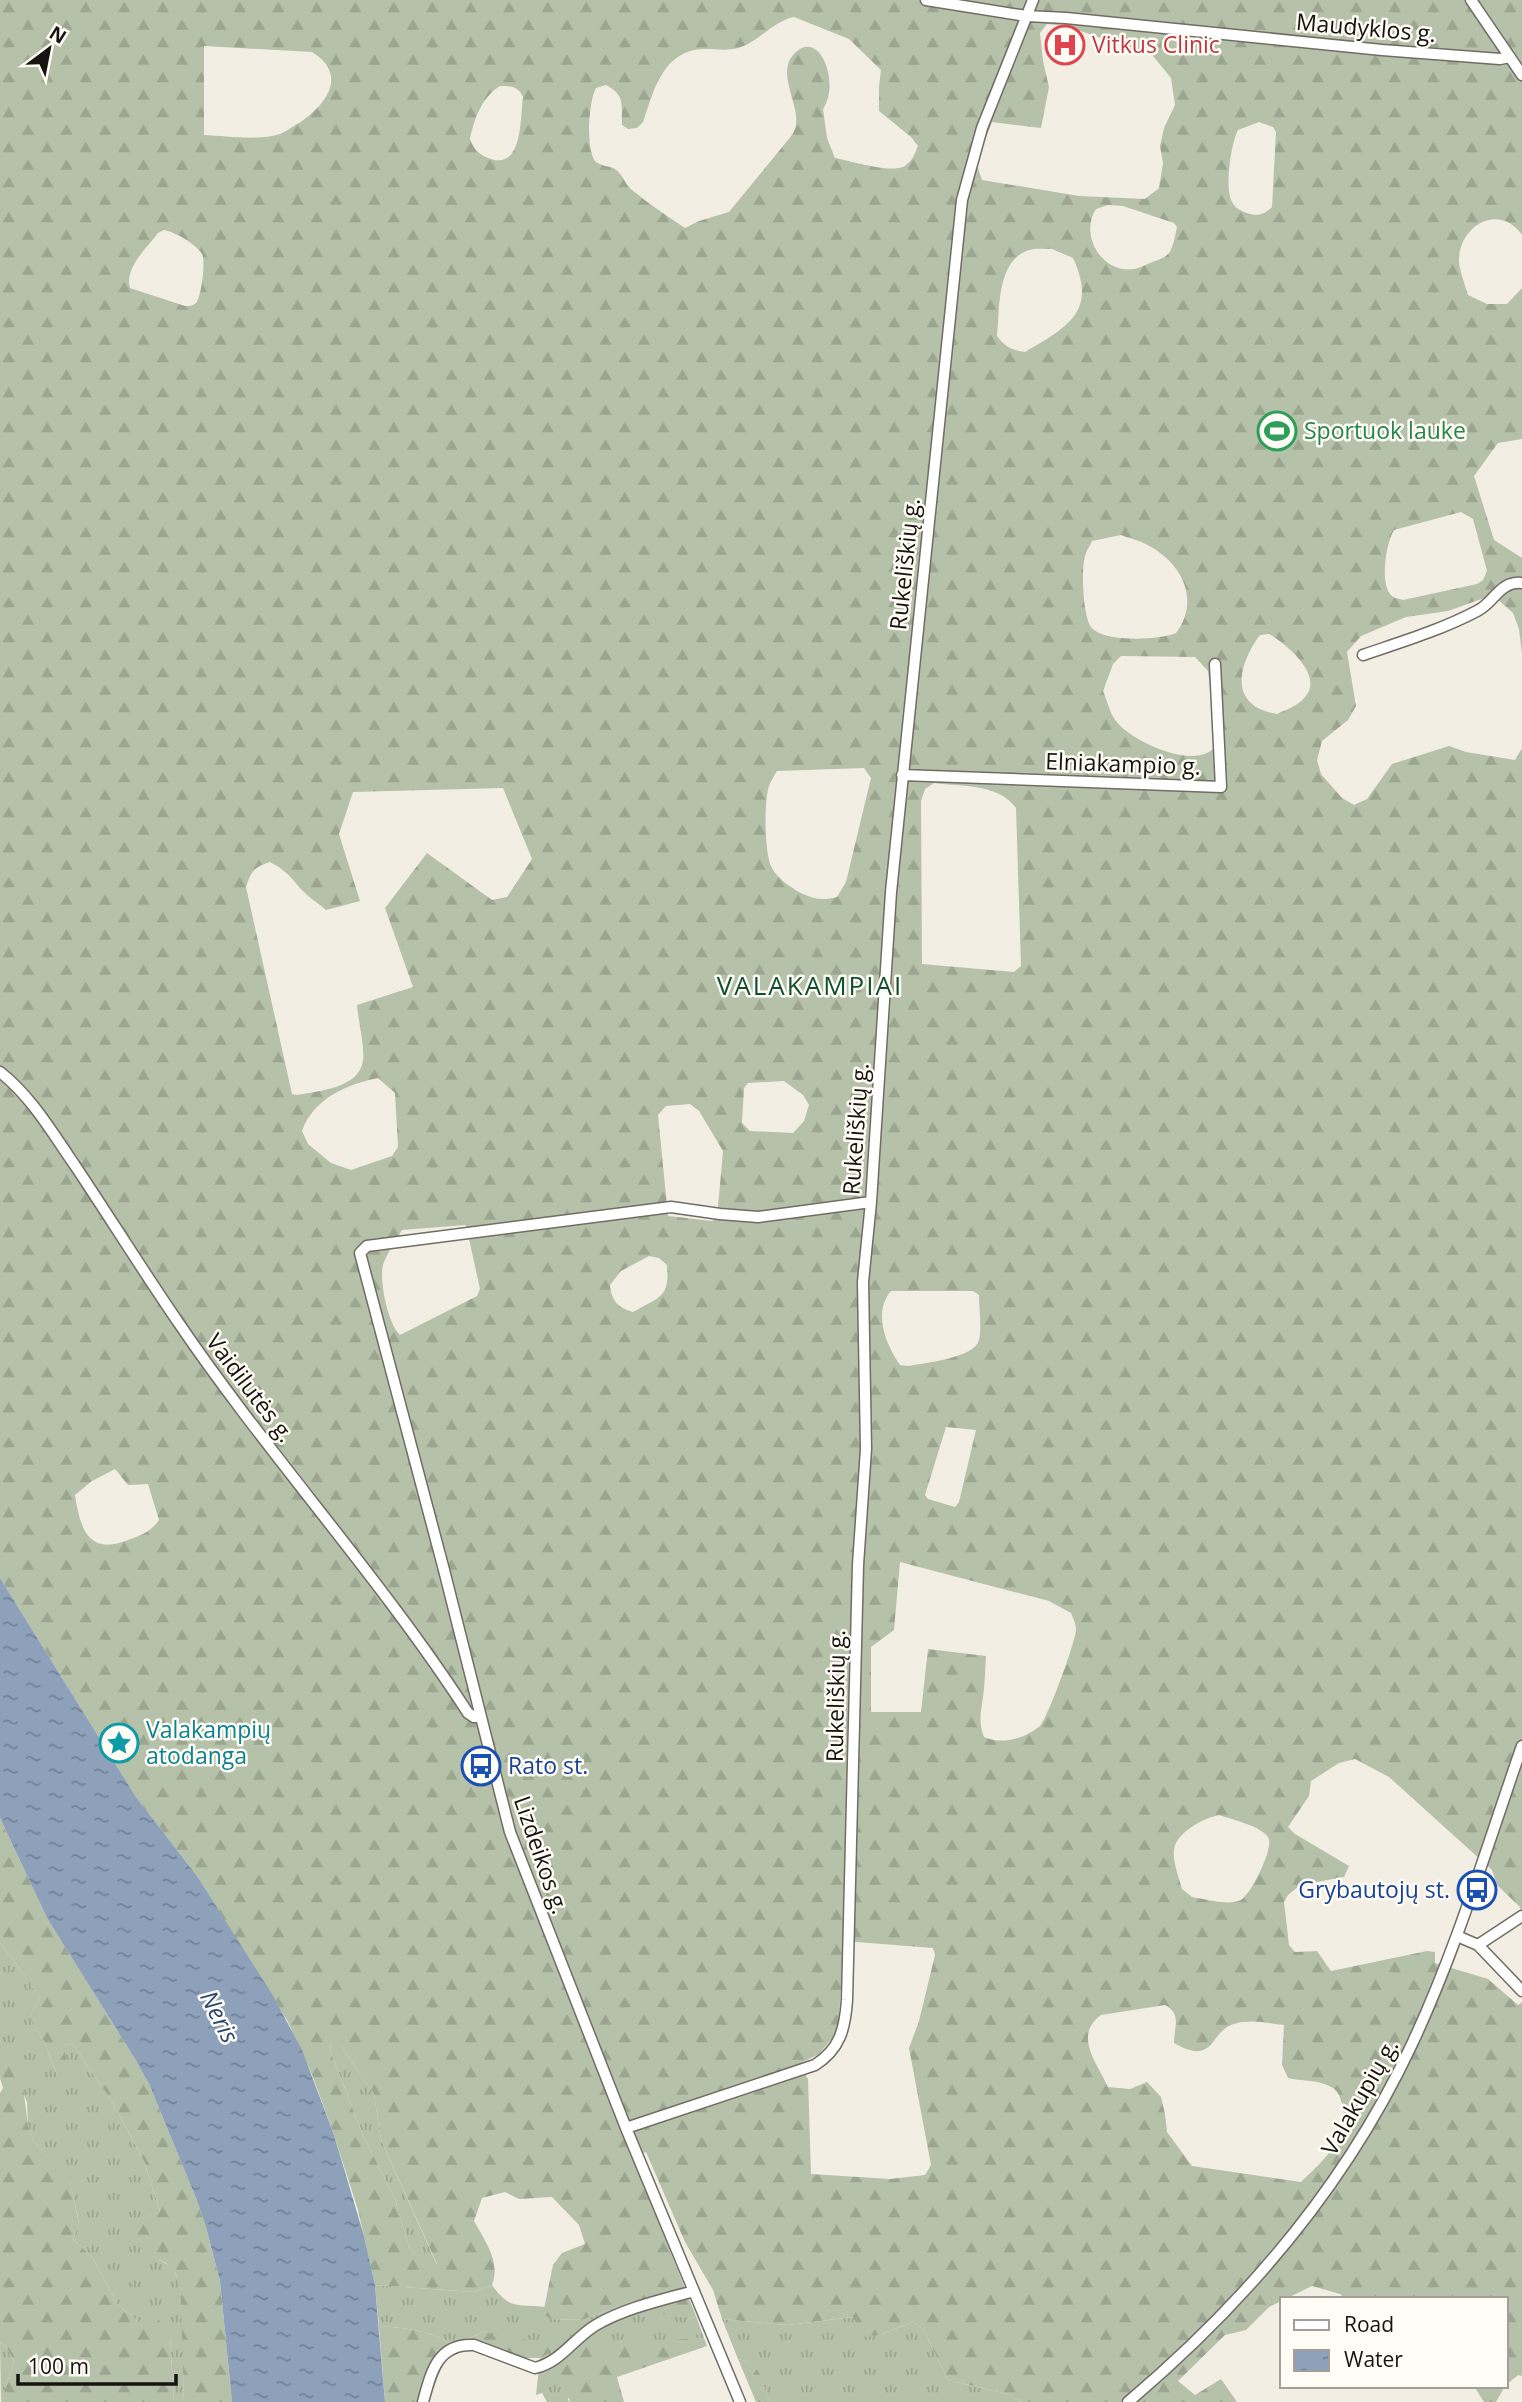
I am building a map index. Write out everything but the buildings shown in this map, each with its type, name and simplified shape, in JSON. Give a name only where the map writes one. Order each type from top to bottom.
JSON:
[{"type":"street","name":"Maudyklos g.","points":[[926,0],[1026,16],[1382,50],[1500,59],[1510,57]]},
{"type":"street","name":"Rukeliškių g.","points":[[625,2129],[815,2065],[831,2052],[844,2033],[858,1565],[866,1449],[863,1282],[871,1202],[891,892],[962,200],[982,128],[1033,0]]},
{"type":"street","points":[[1471,0],[1522,75]]},
{"type":"street","points":[[1363,655],[1425,634],[1479,610],[1506,585],[1522,583]]},
{"type":"street","name":"Elniakampio g.","points":[[902,775],[1220,787],[1215,664]]},
{"type":"street","name":"Vaidilutės g.","points":[[0,1072],[45,1122],[241,1412],[403,1622],[468,1713],[480,1717]]},
{"type":"street","name":"Lizdeikos g.","points":[[740,2402],[625,2129],[510,1832],[360,1253],[366,1246],[671,1207],[758,1217],[871,1202]]},
{"type":"street","name":"Valakupių g.","points":[[1128,2402],[1186,2350],[1250,2285],[1331,2185],[1384,2100],[1407,2055],[1457,1936],[1522,1746]]},
{"type":"street","points":[[1478,1945],[1522,1916]]},
{"type":"street","points":[[1457,1936],[1478,1945],[1522,1991]]},
{"type":"street","points":[[424,2402],[431,2374],[446,2350],[464,2344],[474,2345],[535,2368],[554,2360],[595,2325],[621,2313],[694,2291]]},
{"type":"green space","points":[[0,0],[1522,0],[1522,235],[1513,225],[1502,220],[1482,223],[1472,229],[1465,238],[1460,249],[1459,262],[1468,295],[1487,304],[1507,304],[1522,288],[1522,439],[1498,443],[1474,476],[1494,540],[1522,558],[1522,654],[1519,629],[1513,613],[1496,598],[1487,597],[1448,611],[1406,617],[1361,636],[1347,652],[1356,706],[1348,720],[1322,741],[1317,760],[1321,774],[1342,798],[1354,805],[1367,799],[1392,764],[1449,746],[1466,752],[1515,760],[1522,748],[1522,1917],[1520,1907],[1497,1885],[1492,1870],[1389,1777],[1355,1759],[1339,1763],[1311,1781],[1309,1796],[1288,1827],[1295,1834],[1349,1866],[1344,1877],[1300,1885],[1284,1902],[1289,1945],[1295,1952],[1317,1951],[1331,1971],[1427,1951],[1435,1952],[1435,1963],[1488,1979],[1518,2005],[1522,2002],[1522,2376],[1518,2375],[1508,2383],[1508,2297],[1344,2297],[1312,2286],[1289,2297],[1280,2297],[1280,2302],[1269,2307],[1246,2330],[1225,2335],[1178,2381],[1195,2395],[1221,2379],[1237,2402],[1023,2402],[1007,2394],[948,2380],[923,2329],[913,2322],[882,2334],[865,2337],[853,2317],[787,2325],[722,2319],[713,2290],[685,2242],[646,2152],[633,2158],[696,2316],[693,2318],[664,2315],[657,2296],[582,2320],[551,2319],[543,2314],[553,2265],[562,2253],[585,2244],[579,2225],[552,2197],[519,2199],[505,2192],[482,2198],[474,2221],[493,2260],[495,2268],[492,2285],[474,2292],[375,2285],[358,2210],[334,2135],[313,2077],[288,2022],[197,1876],[136,1797],[0,1578]],"holes":[[[794,17],[849,39],[881,70],[879,111],[918,146],[906,165],[893,169],[835,158],[827,138],[823,109],[830,86],[828,73],[825,62],[812,48],[803,48],[794,54],[787,70],[796,116],[795,130],[729,212],[685,228],[632,190],[615,169],[596,162],[590,147],[589,125],[596,88],[606,85],[617,93],[621,101],[622,125],[628,129],[637,128],[643,122],[660,78],[682,54],[694,50],[738,48]],[[1047,24],[1066,26],[1153,56],[1171,78],[1175,105],[1164,128],[1160,146],[1163,163],[1159,188],[1145,199],[1079,196],[982,180],[976,162],[992,122],[1041,128],[1049,87],[1040,33]],[[204,46],[312,52],[329,70],[330,89],[325,99],[309,116],[285,132],[253,138],[204,135]],[[500,86],[508,86],[514,87],[523,97],[518,141],[514,151],[499,160],[479,153],[470,139],[480,109],[488,96]],[[1259,122],[1273,127],[1276,132],[1272,207],[1258,215],[1236,207],[1229,193],[1235,136],[1238,130]],[[1108,205],[1123,206],[1174,223],[1177,227],[1167,255],[1134,269],[1122,269],[1103,259],[1092,241],[1090,230],[1096,209]],[[164,230],[179,236],[202,254],[201,287],[198,300],[191,306],[130,288],[133,266],[158,233]],[[1052,249],[1073,258],[1080,277],[1080,305],[1074,316],[1054,334],[1025,352],[1016,350],[997,336],[1005,275],[1018,256],[1029,250]],[[1461,512],[1473,519],[1487,571],[1483,580],[1477,584],[1403,600],[1393,597],[1388,591],[1385,574],[1386,554],[1394,530]],[[1121,535],[1148,545],[1172,564],[1187,596],[1187,609],[1176,633],[1132,639],[1107,636],[1091,627],[1086,613],[1083,581],[1086,554],[1092,541]],[[1269,634],[1284,644],[1299,659],[1309,676],[1310,685],[1305,697],[1277,714],[1251,703],[1242,687],[1243,669],[1250,650],[1260,635]],[[1121,656],[1195,657],[1208,671],[1217,743],[1209,752],[1197,756],[1166,752],[1136,738],[1124,729],[1110,711],[1103,691],[1113,664]],[[864,768],[871,778],[846,882],[837,897],[823,899],[805,895],[785,882],[772,868],[766,840],[767,793],[777,771]],[[934,783],[968,786],[1000,794],[1016,808],[1021,966],[1014,972],[922,964],[921,801],[925,789]],[[503,788],[532,859],[507,897],[492,900],[427,853],[385,908],[413,987],[357,1005],[363,1061],[354,1077],[337,1087],[292,1094],[246,887],[254,870],[270,862],[326,910],[360,901],[339,834],[353,792]],[[378,1078],[395,1093],[398,1147],[392,1156],[351,1170],[331,1163],[308,1144],[302,1131],[314,1110],[323,1102],[355,1084]],[[784,1081],[803,1095],[809,1105],[804,1121],[793,1133],[750,1131],[742,1123],[744,1088],[748,1083]],[[690,1104],[699,1111],[723,1151],[717,1218],[712,1221],[668,1216],[658,1115],[666,1106]],[[466,1225],[480,1289],[477,1296],[400,1335],[388,1312],[382,1272],[387,1256],[402,1230]],[[649,1256],[659,1258],[667,1265],[667,1284],[661,1295],[633,1312],[619,1306],[612,1295],[610,1285],[621,1271]],[[891,1291],[973,1291],[979,1295],[979,1340],[968,1351],[948,1359],[900,1365],[886,1337],[883,1308]],[[946,1427],[976,1430],[959,1502],[955,1507],[928,1499],[925,1495]],[[115,1469],[128,1485],[148,1484],[159,1520],[141,1535],[114,1544],[104,1544],[88,1536],[83,1528],[75,1495],[92,1481]],[[900,1562],[1049,1601],[1071,1613],[1076,1629],[1072,1647],[1049,1710],[1034,1731],[1005,1740],[984,1737],[981,1717],[986,1656],[928,1649],[921,1712],[871,1712],[871,1647],[894,1630]],[[1219,1815],[1252,1826],[1268,1837],[1268,1850],[1261,1870],[1245,1896],[1236,1902],[1192,1897],[1182,1889],[1175,1864],[1176,1843],[1192,1827]],[[844,1941],[933,1948],[935,1955],[919,2021],[909,2048],[931,2165],[925,2175],[890,2179],[811,2174],[808,2079],[799,2064],[819,2054],[838,2031]],[[1165,2005],[1174,2012],[1174,2043],[1198,2051],[1205,2049],[1220,2033],[1234,2024],[1252,2022],[1284,2025],[1282,2065],[1288,2078],[1321,2083],[1337,2092],[1344,2116],[1339,2138],[1326,2157],[1301,2182],[1192,2166],[1167,2132],[1161,2097],[1147,2082],[1130,2089],[1108,2087],[1090,2050],[1089,2032],[1101,2015]],[[331,2044],[342,2047],[374,2094],[381,2140],[437,2264],[430,2271],[409,2247],[395,2199],[363,2135],[330,2050]]]},
{"type":"green space","points":[[0,1818],[47,1918],[149,2084],[196,2198],[220,2281],[232,2402],[184,2402],[181,2300],[176,2274],[166,2263],[141,2250],[138,2241],[138,2220],[160,2211],[144,2161],[113,2103],[72,2043],[63,2046],[70,2073],[62,2078],[57,2075],[45,2043],[29,2018],[40,1997],[0,1942]]},
{"type":"green space","points":[[0,1942],[40,1997],[29,2018],[45,2043],[57,2075],[63,2046],[72,2043],[113,2103],[144,2161],[160,2211],[139,2220],[141,2250],[170,2266],[179,2285],[183,2317],[184,2402],[174,2402],[170,2336],[143,2326],[117,2304],[93,2258],[73,2239],[79,2223],[70,2181],[34,2142],[28,2125],[27,2102],[0,2040]]},
{"type":"green space","points":[[0,2040],[23,2087],[28,2125],[34,2142],[70,2180],[79,2224],[73,2239],[93,2258],[117,2304],[143,2326],[159,2320],[170,2336],[174,2402],[1,2402],[14,2361],[0,2342],[0,2093],[3,2088],[0,2078]]},
{"type":"green space","points":[[331,2043],[342,2047],[374,2094],[381,2140],[437,2265],[430,2272],[409,2247],[395,2199],[363,2135],[330,2050]]},
{"type":"green space","points":[[375,2285],[474,2292],[492,2285],[509,2302],[545,2307],[544,2314],[551,2319],[582,2320],[658,2296],[664,2314],[693,2318],[696,2316],[704,2338],[577,2350],[571,2357],[568,2400],[571,2402],[547,2402],[542,2393],[536,2395],[540,2358],[554,2350],[482,2332],[450,2343],[425,2332],[379,2326]]},
{"type":"green space","points":[[854,2317],[882,2334],[913,2322],[923,2329],[948,2380],[1007,2394],[1023,2402],[769,2402],[756,2369],[738,2359],[722,2319],[787,2325]]},
{"type":"green space","points":[[379,2326],[425,2332],[450,2343],[440,2353],[419,2402],[385,2402]]},
{"type":"green space","points":[[482,2332],[546,2343],[555,2350],[540,2358],[524,2358],[468,2339]]},
{"type":"green space","points":[[704,2338],[707,2346],[617,2377],[624,2402],[571,2402],[559,2383],[560,2367],[577,2350],[599,2344]]},
{"type":"green space","points":[[0,2342],[14,2361],[1,2402]]},
{"type":"green space","points":[[738,2359],[757,2369],[769,2402],[756,2402]]},
{"type":"green space","points":[[1475,2388],[1504,2388],[1496,2402],[1484,2402]]},
{"type":"water","name":"Neris","points":[[0,1578],[136,1797],[197,1876],[272,1994],[302,2050],[334,2135],[364,2236],[375,2285],[385,2402],[232,2402],[220,2281],[196,2198],[149,2084],[47,1918],[0,1818]]},
{"type":"place","name":"Vitkus Clinic","points":[[1065,45]]},
{"type":"place","name":"Sportuok lauke","points":[[1277,431]]},
{"type":"place","name":"Valakampių atodanga","points":[[119,1743]]},
{"type":"place","name":"Rato st.","points":[[481,1766]]},
{"type":"place","name":"Grybautojų st.","points":[[1477,1890]]},
{"type":"district","name":"VALAKAMPIAI","points":[[810,986]]}]
